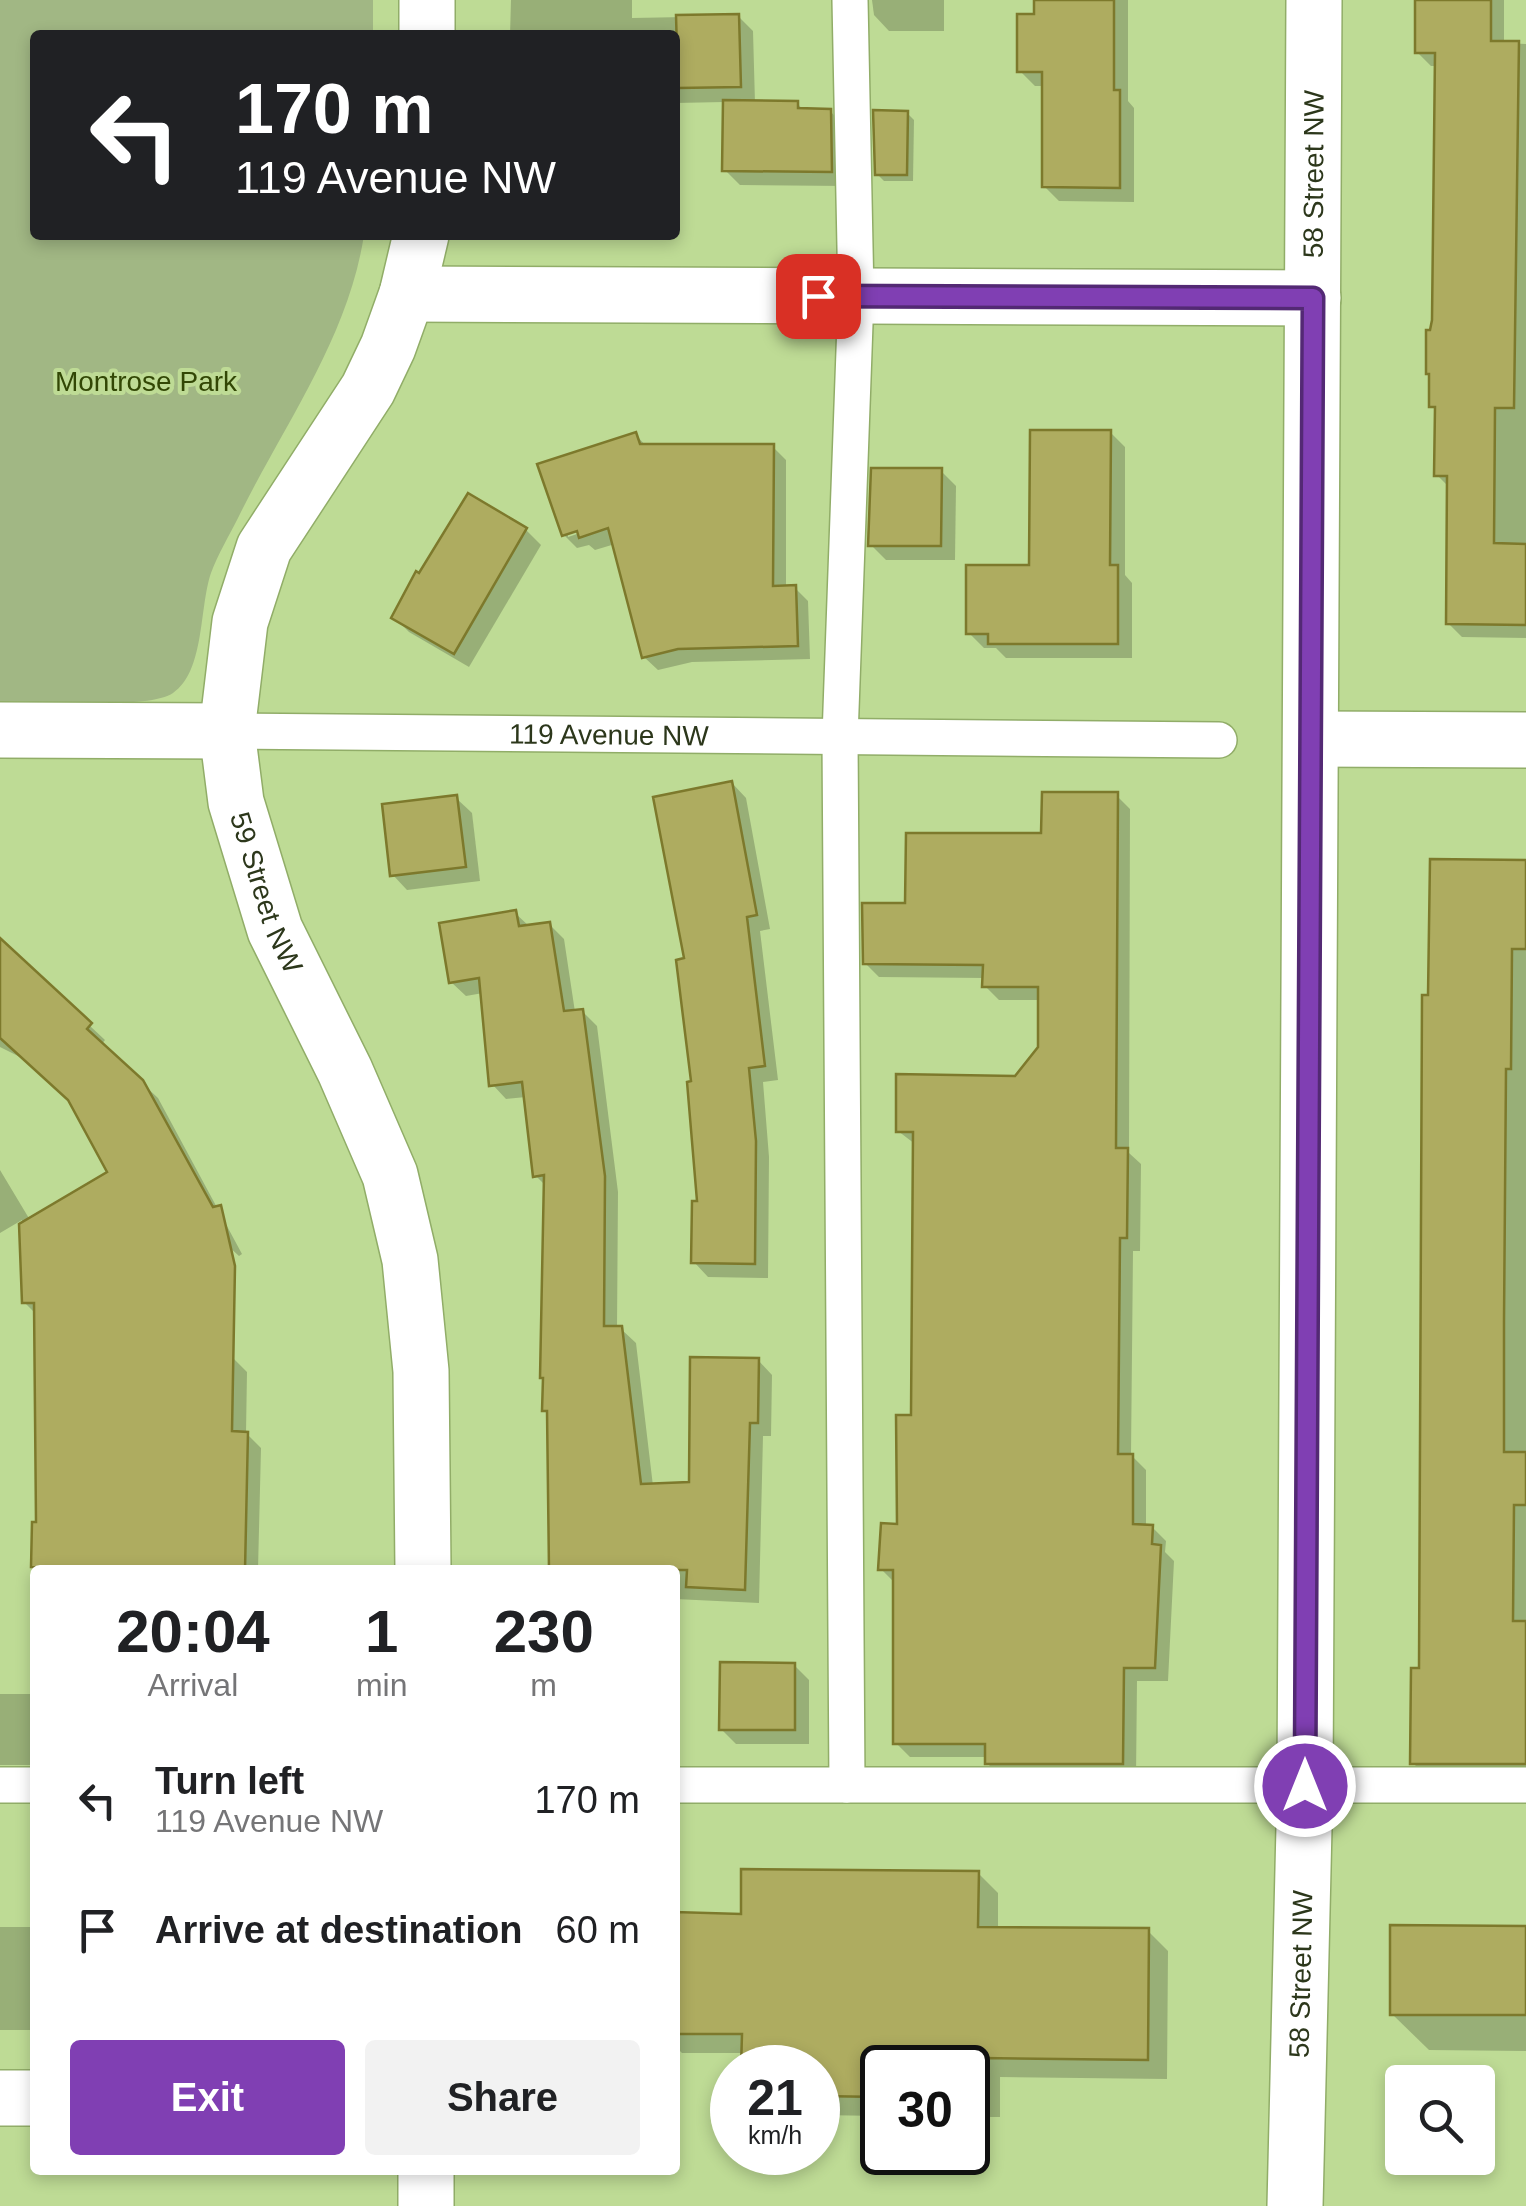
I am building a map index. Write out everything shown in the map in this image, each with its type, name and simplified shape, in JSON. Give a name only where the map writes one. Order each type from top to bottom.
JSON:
[{"type":"street","points":[[427,0],[427,30]]},
{"type":"street","name":"58 Street NW","points":[[1295,2206],[1305,1786],[1314,0]]},
{"type":"street","name":"59 Street NW","points":[[420,240],[407,294],[368,388],[264,548],[240,622],[227,731],[236,802],[275,930],[346,1071],[390,1175],[410,1260],[421,1371],[423,1565]]},
{"type":"street","points":[[407,294],[1313,298]]},
{"type":"street","name":"119 Avenue NW","points":[[0,730],[227,731]]},
{"type":"street","points":[[1311,740],[1526,740]]},
{"type":"street","points":[[0,2098],[30,2098]]},
{"type":"street","points":[[426,2175],[426,2206]]},
{"type":"lane","points":[[847,1786],[840,736],[856,296],[850,0]]},
{"type":"lane","name":"119 Avenue NW","points":[[227,731],[1218,740]]},
{"type":"lane","points":[[0,1786],[30,1786]]},
{"type":"lane","points":[[680,1786],[1526,1786]]},
{"type":"green space","name":"Montrose Park","points":[[0,0],[373,0],[373,30],[30,30],[30,240],[363,240],[356,273],[329,346],[214,566],[196,655],[183,683],[173,693],[141,701],[0,701]]},
{"type":"building","points":[[1034,0],[1114,0],[1114,90],[1120,90],[1120,188],[1042,187],[1042,72],[1017,72],[1017,14],[1034,14]]},
{"type":"building","points":[[1415,0],[1491,0],[1491,41],[1519,41],[1514,408],[1495,408],[1494,543],[1526,544],[1526,625],[1446,624],[1447,476],[1434,476],[1435,407],[1429,407],[1426,374],[1426,330],[1430,330],[1432,320],[1435,53],[1415,53]]},
{"type":"building","points":[[739,14],[741,87],[680,88],[680,30],[676,30],[676,15]]},
{"type":"building","points":[[723,100],[798,101],[798,108],[831,109],[832,172],[722,171]]},
{"type":"building","points":[[873,110],[908,111],[907,175],[875,175]]},
{"type":"building","points":[[1030,430],[1111,430],[1110,565],[1118,565],[1118,644],[988,644],[988,634],[966,634],[966,565],[1029,565]]},
{"type":"building","points":[[636,432],[640,444],[774,444],[773,586],[796,585],[798,646],[678,649],[642,658],[608,528],[579,538],[577,531],[562,536],[537,464]]},
{"type":"building","points":[[871,468],[942,468],[941,546],[868,546]]},
{"type":"building","points":[[468,493],[527,528],[454,654],[391,618],[416,571],[419,573]]},
{"type":"building","points":[[732,781],[757,915],[747,917],[765,1066],[749,1068],[756,1141],[755,1264],[691,1263],[692,1201],[697,1201],[687,1082],[691,1081],[676,960],[684,958],[653,797]]},
{"type":"building","points":[[1042,792],[1118,792],[1116,1148],[1128,1148],[1127,1238],[1120,1238],[1118,1454],[1133,1454],[1133,1524],[1153,1525],[1152,1544],[1161,1545],[1155,1668],[1124,1668],[1123,1764],[985,1764],[985,1744],[893,1744],[893,1570],[878,1570],[881,1523],[897,1524],[896,1415],[911,1415],[913,1132],[896,1132],[896,1074],[1015,1076],[1038,1047],[1038,987],[982,987],[983,965],[863,964],[862,903],[905,903],[906,833],[1041,833]]},
{"type":"building","points":[[457,795],[466,867],[390,876],[382,804]]},
{"type":"building","points":[[1430,859],[1526,860],[1526,949],[1512,949],[1511,1069],[1506,1069],[1504,1452],[1526,1452],[1526,1505],[1514,1505],[1513,1621],[1526,1621],[1526,1764],[1410,1764],[1411,1668],[1419,1668],[1422,995],[1428,995]]},
{"type":"building","points":[[516,910],[519,926],[550,922],[564,1011],[583,1009],[605,1176],[604,1326],[622,1326],[641,1484],[689,1482],[690,1357],[759,1358],[758,1423],[750,1423],[745,1590],[686,1587],[687,1570],[680,1570],[680,1565],[549,1565],[547,1411],[542,1411],[540,1378],[544,1175],[533,1177],[522,1082],[489,1086],[479,978],[449,983],[439,923]]},
{"type":"building","points":[[0,938],[92,1023],[87,1029],[143,1080],[213,1207],[221,1205],[235,1266],[232,1431],[248,1432],[245,1565],[31,1565],[32,1522],[36,1522],[34,1303],[22,1303],[19,1224],[107,1172],[68,1100],[0,1038]]},
{"type":"building","points":[[720,1662],[795,1663],[795,1730],[719,1730]]},
{"type":"building","points":[[741,1869],[979,1871],[978,1927],[1149,1928],[1148,2060],[990,2058],[990,2045],[860,2045],[860,2097],[840,2096],[840,2045],[742,2045],[742,2034],[680,2034],[680,1912],[741,1914]]},
{"type":"building","points":[[1390,1925],[1526,1926],[1526,2015],[1390,2015]]},
{"type":"route","points":[[818,296],[1313,298],[1305,1786]]}]
